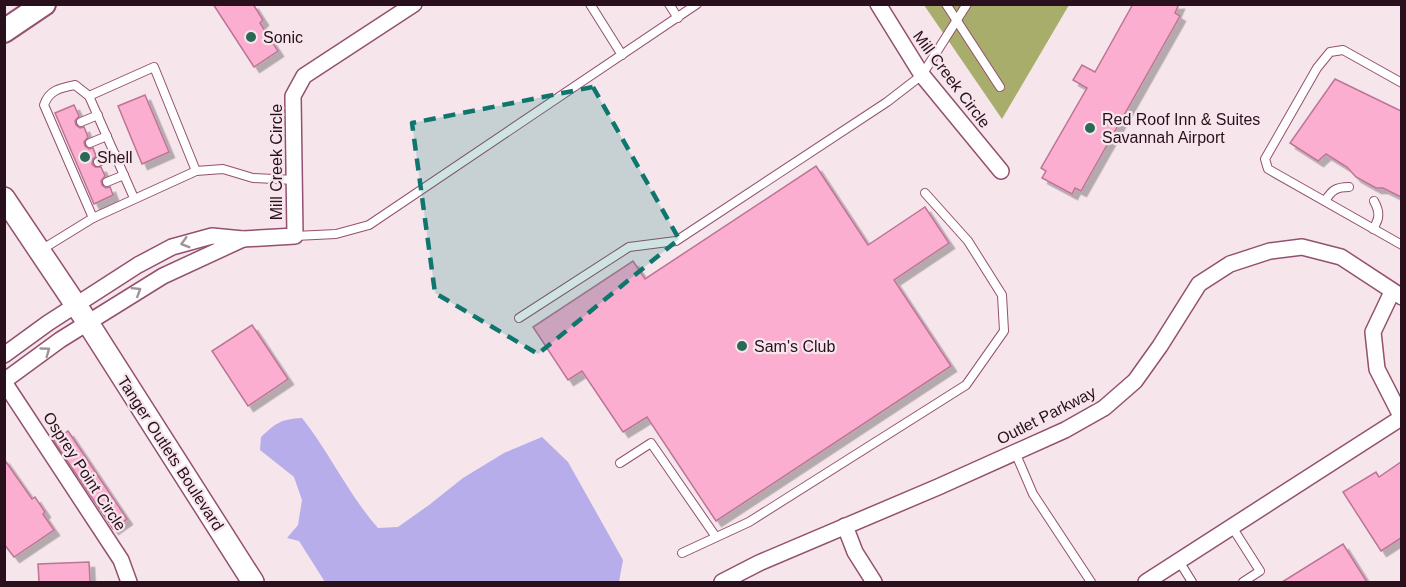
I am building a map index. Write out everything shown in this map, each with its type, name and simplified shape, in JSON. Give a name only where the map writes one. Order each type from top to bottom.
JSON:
[{"type":"main road","points":[[4,31],[44,4]]},
{"type":"street","name":"Mill Creek Circle","points":[[294,237],[293,96],[304,76],[414,4]]},
{"type":"street","name":"Mill Creek Circle","points":[[878,4],[922,75],[1001,171]]},
{"type":"street","points":[[4,198],[40,251]]},
{"type":"street","points":[[4,355],[48,323],[138,265],[172,247],[212,236],[243,239],[294,237]]},
{"type":"street","name":"Osprey Point Circle","points":[[129,582],[122,560],[4,381],[60,340],[163,276],[243,239]]},
{"type":"street","name":"Outlet Parkway","points":[[722,582],[759,563],[1065,430],[1104,408],[1135,381],[1199,284],[1230,264],[1270,251],[1302,247],[1341,257],[1397,295]]},
{"type":"street","name":"Tanger Outlets Boulevard","points":[[40,251],[253,582]]},
{"type":"street","points":[[1146,582],[1401,418],[1377,369],[1373,332],[1397,295]]},
{"type":"street","points":[[844,526],[855,552],[874,582]]},
{"type":"lane","points":[[590,4],[622,55]]},
{"type":"lane","points":[[669,4],[678,18]]},
{"type":"lane","points":[[294,237],[336,234],[369,225],[697,4]]},
{"type":"lane","points":[[946,4],[1000,87]]},
{"type":"lane","points":[[519,318],[629,247],[676,241],[887,102],[922,75],[967,4]]},
{"type":"lane","points":[[1401,83],[1342,50],[1330,52],[1317,68],[1264,159],[1268,169],[1401,244]]},
{"type":"lane","points":[[90,96],[154,67],[196,171]]},
{"type":"lane","points":[[93,218],[86,192],[44,105],[47,96],[57,89],[75,85],[90,96],[134,198]]},
{"type":"lane","points":[[81,122],[98,115]]},
{"type":"lane","points":[[90,143],[107,136]]},
{"type":"lane","points":[[98,162],[115,154]]},
{"type":"lane","points":[[40,251],[93,218],[196,171],[224,169],[254,178],[295,180]]},
{"type":"lane","points":[[107,182],[124,175]]},
{"type":"lane","points":[[1325,201],[1332,190],[1349,187]]},
{"type":"lane","points":[[682,554],[749,522],[966,385],[1004,331],[1002,295],[969,241],[925,193]]},
{"type":"lane","points":[[1373,229],[1379,219],[1379,210],[1374,201]]},
{"type":"lane","points":[[620,464],[651,443],[716,537]]},
{"type":"lane","points":[[1016,452],[1033,495],[1091,582]]},
{"type":"lane","points":[[1232,527],[1260,571],[1243,582]]},
{"type":"lane","points":[[1179,561],[1192,582]]},
{"type":"highlighted area","points":[[593,87],[679,239],[538,354],[435,293],[412,123]]},
{"type":"green space","points":[[924,5],[1069,5],[1002,119]]},
{"type":"shaded area","points":[[302,418],[357,501],[378,528],[398,527],[463,478],[504,453],[542,437],[568,462],[623,560],[619,582],[325,582],[299,541],[287,538],[298,525],[302,500],[294,477],[260,450],[261,437],[271,428],[289,419]]},
{"type":"building","name":"Sonic","points":[[213,4],[253,4],[263,20],[260,23],[278,51],[254,67]]},
{"type":"building","name":"Red Roof Inn & Suites Savannah Airport","points":[[1133,4],[1179,4],[1175,13],[1180,16],[1081,191],[1075,188],[1072,194],[1042,178],[1046,171],[1041,168],[1087,88],[1073,80],[1082,65],[1095,72]]},
{"type":"building","points":[[1335,79],[1401,111],[1401,197],[1383,188],[1376,188],[1356,177],[1347,167],[1326,154],[1318,161],[1290,143]]},
{"type":"building","points":[[145,95],[169,152],[142,164],[118,106]]},
{"type":"building","name":"Shell","points":[[74,105],[79,116],[75,121],[76,125],[80,128],[84,127],[88,137],[84,142],[85,146],[89,149],[93,148],[96,156],[92,164],[95,167],[101,167],[105,176],[101,181],[102,185],[106,188],[110,187],[113,195],[94,204],[55,113]]},
{"type":"building","name":"Sam's Club","points":[[816,166],[868,245],[925,207],[949,243],[894,280],[951,366],[716,521],[647,417],[623,432],[582,371],[568,380],[533,327],[633,261],[645,279]]},
{"type":"building","points":[[252,325],[288,379],[248,406],[212,351]]},
{"type":"building","points":[[68,431],[127,519],[113,529],[54,441]]},
{"type":"building","points":[[4,459],[32,499],[35,497],[54,530],[14,557],[4,544]]},
{"type":"building","points":[[1401,462],[1401,538],[1381,551],[1343,492],[1376,472],[1379,477]]},
{"type":"building","points":[[1343,544],[1367,582],[1282,582]]},
{"type":"building","points":[[89,562],[90,582],[39,582],[38,564]]},
{"type":"place","name":"Sonic","points":[[251,37]]},
{"type":"place","name":"Red Roof Inn & Suites Savannah Airport","points":[[1090,128]]},
{"type":"place","name":"Shell","points":[[85,157]]},
{"type":"place","name":"Sam's Club","points":[[742,346]]}]
